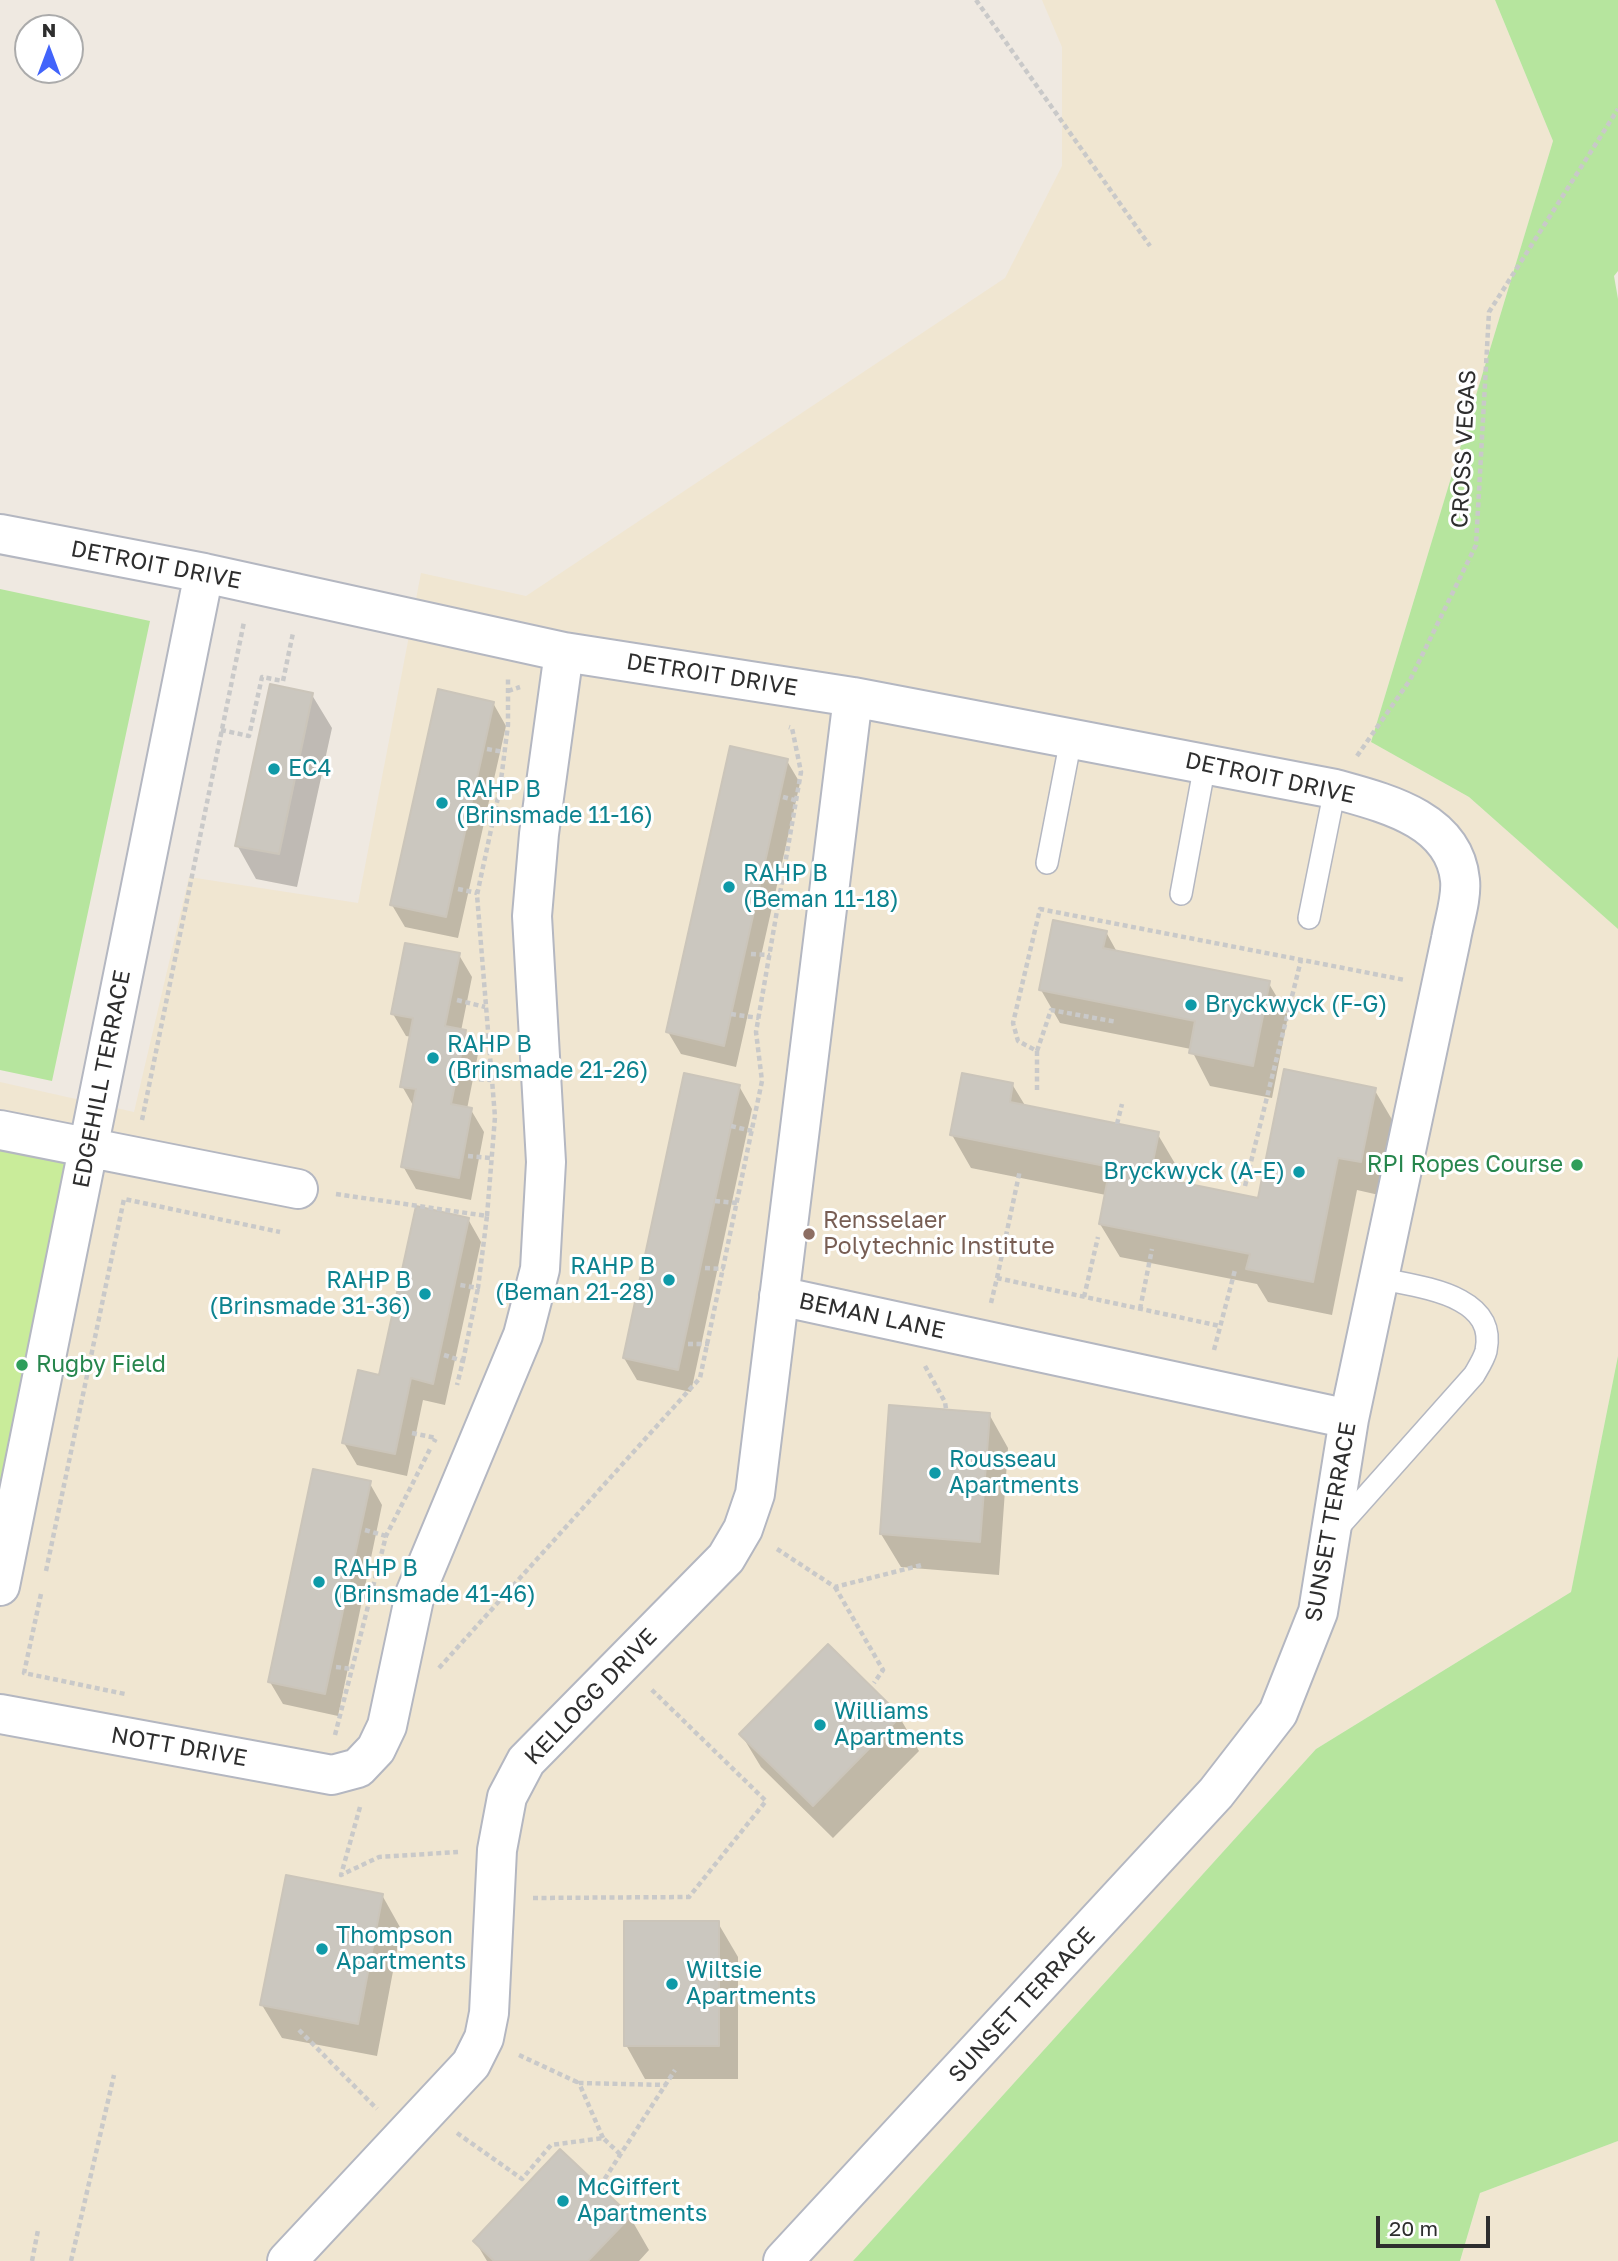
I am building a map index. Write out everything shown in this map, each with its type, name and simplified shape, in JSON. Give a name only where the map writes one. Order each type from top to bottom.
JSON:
[{"type":"street","name":"DETROIT DRIVE","points":[[0,534],[204,573],[564,652],[853,697],[1335,789],[1377,801],[1423,821]]},
{"type":"street","name":"EDGEHILL TERRACE","points":[[0,1586],[204,573]]},
{"type":"street","points":[[367,1759],[387,1726],[415,1594],[523,1335],[540,1269],[546,1162],[532,916],[539,834],[564,652]]},
{"type":"street","name":"BEMAN LANE","points":[[853,697],[779,1296],[1349,1419]]},
{"type":"street","name":"SUNSET TERRACE","points":[[783,2261],[1216,1793],[1278,1713],[1318,1612],[1349,1419],[1461,882],[1450,846],[1423,821]]},
{"type":"street","points":[[0,1130],[298,1189]]},
{"type":"street","name":"KELLOGG DRIVE","points":[[287,2261],[471,2064],[484,2038],[489,2013],[497,1850],[507,1797],[526,1761],[726,1558],[743,1529],[755,1494],[779,1296]]},
{"type":"street","name":"NOTT DRIVE","points":[[0,1714],[332,1774],[367,1759]]},
{"type":"lane","points":[[1047,863],[1071,739]]},
{"type":"lane","points":[[1181,894],[1205,764]]},
{"type":"lane","points":[[1309,918],[1335,789]]},
{"type":"lane","points":[[1330,1537],[1474,1375],[1486,1351],[1486,1330],[1476,1311],[1454,1297],[1378,1278]]},
{"type":"path","points":[[976,0],[1150,246]]},
{"type":"path","name":"CROSS VEGAS","points":[[1335,789],[1410,680],[1476,545],[1489,312],[1618,109]]},
{"type":"path","points":[[142,1123],[243,622],[256,625]]},
{"type":"path","points":[[281,630],[307,636]]},
{"type":"path","points":[[221,730],[249,736],[262,677],[283,681],[293,633]]},
{"type":"path","points":[[494,678],[508,681]]},
{"type":"path","points":[[778,725],[848,737]]},
{"type":"path","points":[[433,1675],[700,1378],[762,1081],[756,1032],[801,772],[792,728]]},
{"type":"path","points":[[487,749],[505,752]]},
{"type":"path","points":[[783,797],[798,801]]},
{"type":"path","points":[[474,820],[493,822]]},
{"type":"path","points":[[767,870],[785,873]]},
{"type":"path","points":[[458,889],[477,893]]},
{"type":"path","points":[[1037,1051],[1018,1041],[1013,1023],[1040,909],[1416,982]]},
{"type":"path","points":[[751,954],[770,955]]},
{"type":"path","points":[[1245,1186],[1301,960]]},
{"type":"path","points":[[457,1000],[485,1007]]},
{"type":"path","points":[[1037,1090],[1037,1051],[1051,1010],[1117,1022]]},
{"type":"path","points":[[731,1014],[759,1018]]},
{"type":"path","points":[[462,1078],[491,1080]]},
{"type":"path","points":[[1117,1124],[1122,1104]]},
{"type":"path","points":[[731,1126],[752,1131]]},
{"type":"path","points":[[468,1156],[491,1158]]},
{"type":"path","points":[[984,1308],[993,1301],[1020,1170]]},
{"type":"path","points":[[298,1189],[487,1216],[478,1288],[456,1394]]},
{"type":"path","points":[[44,1578],[124,1199],[280,1231]]},
{"type":"path","points":[[715,1201],[737,1203]]},
{"type":"path","points":[[1084,1297],[1098,1237]]},
{"type":"path","points":[[1140,1309],[1153,1249]]},
{"type":"path","points":[[705,1268],[724,1269]]},
{"type":"path","points":[[1219,1356],[1213,1351],[1235,1270]]},
{"type":"path","points":[[997,1278],[1220,1326]]},
{"type":"path","points":[[460,1284],[478,1288]]},
{"type":"path","points":[[688,1344],[709,1344]]},
{"type":"path","points":[[444,1354],[463,1362]]},
{"type":"path","points":[[436,1438],[442,1427]]},
{"type":"path","points":[[743,1529],[806,1566],[835,1587],[883,1670],[874,1683]]},
{"type":"path","points":[[365,1530],[386,1535]]},
{"type":"path","points":[[835,1587],[922,1565]]},
{"type":"path","points":[[41,1592],[24,1673],[132,1696]]},
{"type":"path","points":[[352,1595],[371,1598]]},
{"type":"path","points":[[560,1898],[689,1898],[766,1801],[624,1662]]},
{"type":"path","points":[[336,1667],[352,1669]]},
{"type":"path","points":[[367,1759],[341,1875],[379,1857],[432,1853]]},
{"type":"path","points":[[299,2030],[416,2123],[522,2179],[551,2145],[603,2138]]},
{"type":"path","points":[[545,2066],[579,2083],[667,2085]]},
{"type":"path","points":[[600,2186],[675,2070]]},
{"type":"path","points":[[71,2261],[114,2075]]},
{"type":"path","points":[[579,2083],[603,2138],[621,2155]]},
{"type":"path","points":[[32,2261],[38,2230]]},
{"type":"shaded area","name":"Rensselaer Polytechnic Institute","points":[[1042,0],[1495,0],[1553,141],[1371,742],[1469,797],[1618,929],[1618,1356],[1571,1592],[1316,1749],[853,2261],[0,2261],[0,1082],[134,1112],[189,877],[358,903],[421,573],[526,596],[1005,278],[1062,166],[1062,47]]},
{"type":"shaded area","points":[[1618,2141],[1618,2261],[1460,2261],[1480,2193]]},
{"type":"green space","points":[[1495,0],[1618,0],[1618,271],[1614,276],[1618,299],[1618,929],[1469,797],[1371,742],[1553,141]]},
{"type":"green space","points":[[0,589],[150,621],[52,1081],[0,1070]]},
{"type":"green space","name":"Rugby Field","points":[[0,1130],[88,1148],[0,1583]]},
{"type":"green space","points":[[1618,1356],[1618,2141],[1480,2193],[1460,2261],[853,2261],[1316,1749],[1571,1592]]},
{"type":"building","name":"EC4","points":[[270,684],[313,693],[279,854],[235,846]]},
{"type":"building","name":"RAHP B (Brinsmade 11-16)","points":[[438,689],[494,702],[446,917],[390,905]]},
{"type":"building","name":"RAHP B (Beman 11-18)","points":[[730,746],[788,759],[724,1046],[666,1032]]},
{"type":"building","name":"Bryckwyck (F-G)","points":[[1053,920],[1107,931],[1103,948],[1270,981],[1253,1066],[1189,1053],[1195,1021],[1039,990]]},
{"type":"building","name":"RAHP B (Brinsmade 21-26)","points":[[405,943],[460,953],[445,1026],[466,1030],[451,1104],[472,1108],[459,1178],[401,1167],[416,1089],[400,1087],[413,1018],[391,1014]]},
{"type":"building","name":"Bryckwyck (A-E)","points":[[1284,1069],[1376,1088],[1361,1162],[1338,1158],[1313,1282],[1246,1269],[1250,1254],[1099,1224],[1110,1167],[950,1135],[962,1073],[1013,1083],[1010,1102],[1159,1132],[1150,1176],[1258,1198]]},
{"type":"building","name":"RAHP B (Beman 21-28)","points":[[684,1073],[740,1085],[678,1370],[623,1358]]},
{"type":"building","name":"RAHP B (Brinsmade 31-36)","points":[[416,1206],[469,1218],[433,1384],[411,1378],[395,1454],[342,1443],[358,1370],[379,1375]]},
{"type":"building","name":"Rousseau Apartments","points":[[889,1405],[990,1413],[980,1542],[880,1534]]},
{"type":"building","name":"RAHP B (Brinsmade 41-46)","points":[[313,1469],[371,1481],[325,1694],[268,1682]]},
{"type":"building","name":"Williams Apartments","points":[[828,1644],[901,1716],[813,1806],[739,1734]]},
{"type":"building","name":"Thompson Apartments","points":[[286,1875],[383,1894],[358,2024],[260,2005]]},
{"type":"building","name":"Wiltsie Apartments","points":[[624,1921],[719,1921],[719,2046],[624,2046]]},
{"type":"building","name":"McGiffert Apartments","points":[[560,2149],[631,2216],[588,2261],[494,2261],[473,2241]]},
{"type":"place","name":"EC4","points":[[274,769]]},
{"type":"place","name":"RAHP B (Brinsmade 11-16)","points":[[442,803]]},
{"type":"place","name":"RAHP B (Beman 11-18)","points":[[729,887]]},
{"type":"place","name":"Bryckwyck (F-G)","points":[[1191,1005]]},
{"type":"place","name":"RAHP B (Brinsmade 21-26)","points":[[433,1058]]},
{"type":"place","name":"RPI Ropes Course","points":[[1577,1165]]},
{"type":"place","name":"Bryckwyck (A-E)","points":[[1299,1172]]},
{"type":"place","name":"Rensselaer Polytechnic Institute","points":[[809,1234]]},
{"type":"place","name":"RAHP B (Beman 21-28)","points":[[669,1280]]},
{"type":"place","name":"RAHP B (Brinsmade 31-36)","points":[[425,1294]]},
{"type":"place","name":"Rugby Field","points":[[22,1365]]},
{"type":"place","name":"Rousseau Apartments","points":[[935,1473]]},
{"type":"place","name":"RAHP B (Brinsmade 41-46)","points":[[319,1582]]},
{"type":"place","name":"Williams Apartments","points":[[820,1725]]},
{"type":"place","name":"Thompson Apartments","points":[[322,1949]]},
{"type":"place","name":"Wiltsie Apartments","points":[[672,1984]]},
{"type":"place","name":"McGiffert Apartments","points":[[563,2201]]}]
